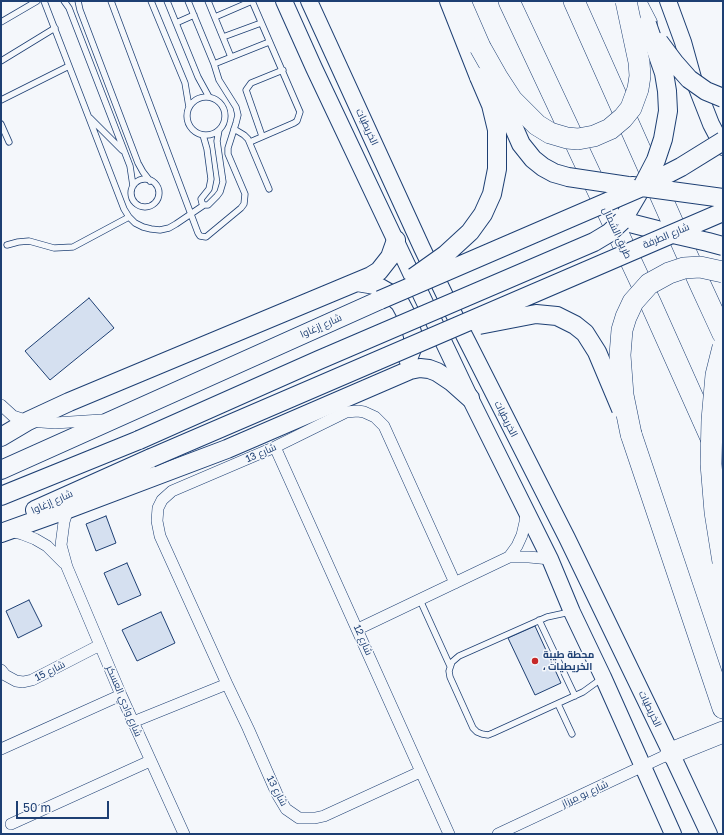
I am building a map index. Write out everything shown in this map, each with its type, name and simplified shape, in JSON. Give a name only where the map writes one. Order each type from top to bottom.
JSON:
[{"type":"highway","points":[[460,1],[480,47],[512,100],[537,125],[550,133],[567,138],[578,139],[594,136],[610,129],[623,118],[631,108],[638,89],[640,76],[639,62],[626,1]]},
{"type":"highway","name":"طريق الشمال","points":[[509,1],[651,304],[723,465]]},
{"type":"highway","points":[[574,1],[723,334]]},
{"type":"highway","points":[[635,1],[647,24]]},
{"type":"highway","points":[[723,272],[700,267],[684,268],[669,272],[649,284],[631,306],[626,317],[622,330],[620,355],[623,395],[631,434],[723,708]]},
{"type":"highway","points":[[723,347],[716,375],[713,405],[711,464],[715,512],[723,562]]},
{"type":"highway","points":[[671,753],[723,732]]},
{"type":"main road","points":[[284,1],[470,398],[550,559],[572,612],[603,677],[673,834]]},
{"type":"main road","name":"الخريطيات","points":[[309,1],[422,248],[464,335],[567,538],[709,834]]},
{"type":"main road","points":[[380,300],[445,255],[470,232],[486,208],[496,178],[498,153],[496,122],[491,105],[449,1]]},
{"type":"main road","points":[[668,1],[711,124],[723,147]]},
{"type":"main road","points":[[647,24],[674,62],[689,79],[706,91],[723,98]]},
{"type":"main road","points":[[1,496],[139,440],[318,360],[594,242],[609,233],[622,221],[653,168],[663,139],[668,111],[668,99],[665,78],[647,24]]},
{"type":"main road","points":[[480,47],[521,144],[533,159],[548,170],[568,177],[723,198]]},
{"type":"main road","points":[[642,187],[680,167],[723,141]]},
{"type":"main road","name":"شارع إزغاوا","points":[[1,470],[380,300],[642,187]]},
{"type":"main road","name":"شارع الطرفة","points":[[608,260],[723,212]]},
{"type":"main road","points":[[544,229],[584,218],[596,218],[622,221],[723,246]]},
{"type":"main road","points":[[1,437],[28,421],[100,389],[375,274],[385,265],[390,257],[396,240]]},
{"type":"main road","name":"شارع إزغاوا","points":[[3,530],[151,458],[445,332],[608,260]]},
{"type":"main road","points":[[357,282],[375,284],[384,289],[395,297],[400,303],[408,318],[413,336],[413,346],[406,362],[396,376]]},
{"type":"main road","points":[[445,332],[536,314],[557,316],[569,321],[585,333],[595,348],[631,434]]},
{"type":"main road","points":[[3,530],[68,510],[227,449],[410,370],[420,368],[429,369],[443,376],[470,398]]},
{"type":"street","points":[[1,405],[13,416],[28,421],[68,423],[123,416]]},
{"type":"street","name":"شارع 13","points":[[420,772],[324,816],[315,818],[299,818],[286,809],[277,794],[160,536],[157,522],[158,508],[162,500],[172,491],[275,447],[346,412],[358,411],[370,414],[384,426],[455,583]]},
{"type":"street","name":"شارع 12","points":[[275,447],[449,834]]},
{"type":"street","name":"شارع وادي العسكر","points":[[68,510],[61,539],[63,556],[133,722],[184,834]]},
{"type":"street","points":[[509,557],[517,546],[522,535],[526,510]]},
{"type":"street","name":"شارع وادي العسكر","points":[[3,530],[22,534],[35,539],[47,546],[67,567]]},
{"type":"street","points":[[358,629],[509,557],[550,559]]},
{"type":"street","name":"شارع 15","points":[[1,670],[5,675],[16,681],[23,682],[32,680],[100,645]]},
{"type":"street","points":[[133,722],[227,684]]},
{"type":"street","points":[[1,749],[121,694]]},
{"type":"street","name":"شارع بو مرزاز","points":[[498,834],[671,753]]},
{"type":"street","points":[[11,824],[150,761]]},
{"type":"lane","points":[[1,22],[37,1]]},
{"type":"lane","points":[[44,1],[124,210],[135,223],[143,227],[160,230],[169,228],[176,224],[204,205],[208,205],[218,196],[223,182],[217,141],[219,130],[225,114],[220,103],[209,97],[198,77],[166,1]]},
{"type":"lane","points":[[64,1],[69,8],[125,152],[131,171],[133,186],[131,195],[135,204],[144,207],[149,206],[156,201],[158,191],[157,187],[143,172],[138,163],[80,10],[78,1]]},
{"type":"lane","points":[[111,1],[198,233],[203,237],[206,237],[244,204],[245,194],[228,154],[228,148],[238,115],[236,107],[219,80],[188,1]]},
{"type":"lane","points":[[150,1],[185,83],[189,107]]},
{"type":"lane","points":[[208,1],[231,57]]},
{"type":"lane","points":[[215,17],[252,1],[300,112],[300,117],[294,123],[250,142]]},
{"type":"lane","points":[[176,22],[194,15]]},
{"type":"lane","points":[[223,37],[261,23]]},
{"type":"lane","points":[[1,61],[55,28]]},
{"type":"lane","points":[[214,64],[269,42]]},
{"type":"lane","points":[[1,100],[69,66]]},
{"type":"lane","points":[[262,136],[246,90],[250,83],[283,70]]},
{"type":"lane","points":[[209,97],[192,102],[187,112],[188,124],[197,133],[203,135],[214,133],[219,130]]},
{"type":"lane","points":[[89,116],[125,152]]},
{"type":"lane","points":[[1,124],[10,142]]},
{"type":"lane","points":[[234,129],[244,135],[250,142],[269,189]]},
{"type":"lane","points":[[203,135],[206,144],[211,179],[209,189],[202,199],[202,203],[204,205]]},
{"type":"lane","points":[[133,186],[140,180],[150,180]]},
{"type":"lane","points":[[7,245],[29,241],[54,248],[73,247],[129,217]]},
{"type":"lane","points":[[420,600],[450,666]]},
{"type":"lane","points":[[572,612],[555,614],[539,620],[459,656],[452,662],[449,671],[450,677],[473,728],[482,734],[493,733],[575,696],[590,688],[603,677]]},
{"type":"lane","points":[[539,620],[575,696]]},
{"type":"lane","points":[[558,704],[572,734]]},
{"type":"building","points":[[89,298],[114,328],[50,380],[25,351]]},
{"type":"building","points":[[106,516],[116,543],[96,551],[86,524]]},
{"type":"building","points":[[127,563],[141,595],[118,605],[104,573]]},
{"type":"building","points":[[29,600],[42,626],[18,638],[6,611]]},
{"type":"building","points":[[161,612],[175,643],[137,661],[122,630]]},
{"type":"building","name":"محطة طيبة ، الخريطيات","points":[[535,626],[561,683],[535,695],[508,638]]},
{"type":"place","name":"محطة طيبة ، الخريطيات","points":[[535,661]]}]
